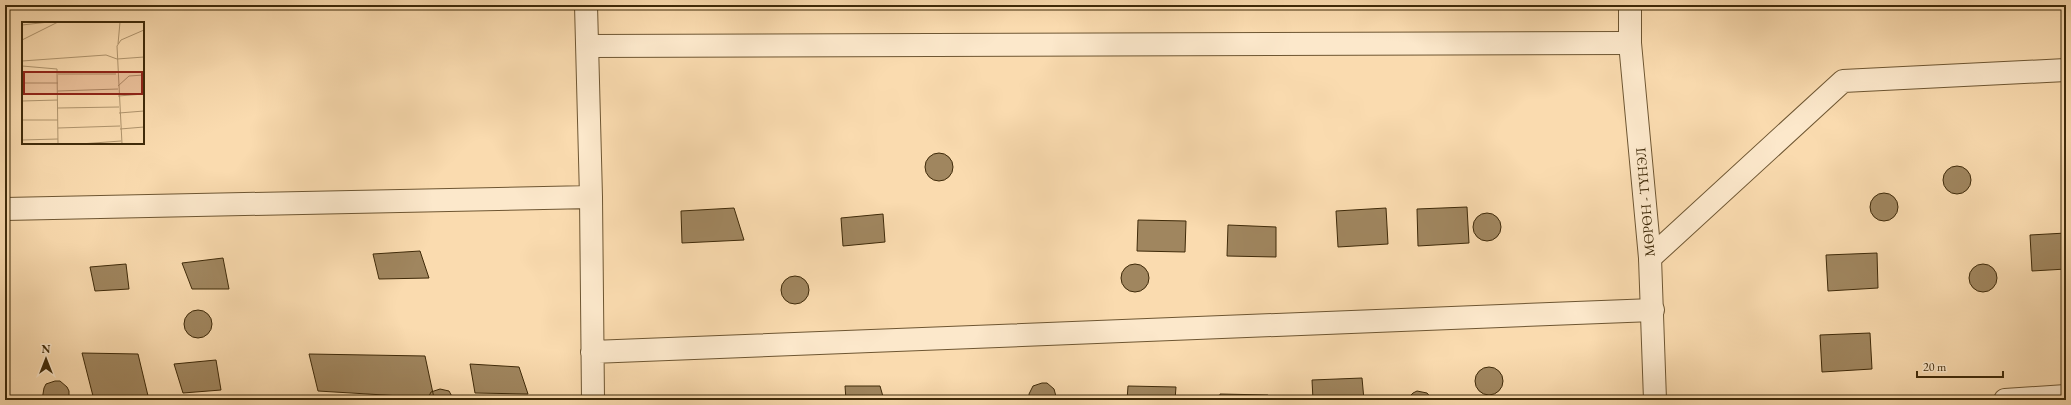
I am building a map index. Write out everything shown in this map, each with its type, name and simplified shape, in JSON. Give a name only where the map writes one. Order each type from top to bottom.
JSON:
[{"type":"street","points":[[586,5],[591,197],[593,400]]},
{"type":"street","name":"МӨРӨН - ТҮНЭЛ","points":[[1630,5],[1630,43],[1650,258],[1655,400]]},
{"type":"street","points":[[588,46],[1630,43]]},
{"type":"street","points":[[1650,258],[1843,81],[2066,70]]},
{"type":"street","points":[[5,209],[591,197]]},
{"type":"street","points":[[592,352],[1653,310]]},
{"type":"street","points":[[2005,400],[2066,396]]},
{"type":"building","points":[[939,153],[949,157],[953,167],[949,177],[939,181],[929,177],[925,167],[929,157]]},
{"type":"building","points":[[1957,166],[1967,170],[1971,180],[1967,190],[1957,194],[1947,190],[1943,180],[1947,170]]},
{"type":"building","points":[[1884,193],[1894,197],[1898,207],[1894,217],[1884,221],[1874,217],[1870,207],[1874,197]]},
{"type":"building","points":[[1467,207],[1469,243],[1418,246],[1417,209]]},
{"type":"building","points":[[734,208],[744,240],[682,243],[681,211]]},
{"type":"building","points":[[1386,208],[1388,244],[1338,247],[1336,211]]},
{"type":"building","points":[[1487,213],[1497,217],[1501,227],[1497,237],[1487,241],[1477,237],[1473,227],[1477,217]]},
{"type":"building","points":[[883,214],[885,242],[843,246],[841,218]]},
{"type":"building","points":[[1138,220],[1186,221],[1185,252],[1137,251]]},
{"type":"building","points":[[1228,225],[1276,227],[1276,257],[1227,256]]},
{"type":"building","points":[[2066,233],[2066,269],[2032,271],[2030,235]]},
{"type":"building","points":[[420,251],[429,278],[379,279],[373,254]]},
{"type":"building","points":[[1877,253],[1878,288],[1828,291],[1826,255]]},
{"type":"building","points":[[223,258],[229,289],[192,289],[182,263]]},
{"type":"building","points":[[126,264],[129,289],[95,291],[90,267]]},
{"type":"building","points":[[1135,264],[1145,268],[1149,278],[1145,288],[1135,292],[1125,288],[1121,278],[1125,268]]},
{"type":"building","points":[[1983,264],[1989,265],[1993,268],[1996,272],[1996,284],[1993,288],[1989,291],[1983,292],[1977,291],[1973,288],[1970,284],[1969,278],[1970,272],[1973,268],[1977,265]]},
{"type":"building","points":[[795,276],[805,280],[809,290],[805,300],[795,304],[785,300],[781,290],[785,280]]},
{"type":"building","points":[[198,310],[208,314],[212,324],[208,334],[198,338],[188,334],[184,324],[188,314]]},
{"type":"building","points":[[1870,333],[1872,369],[1822,372],[1820,335]]},
{"type":"building","points":[[82,353],[138,354],[149,400],[94,400]]},
{"type":"building","points":[[309,354],[425,356],[434,398],[318,391]]},
{"type":"building","points":[[216,360],[221,390],[183,393],[174,364]]},
{"type":"building","points":[[470,364],[519,367],[528,394],[475,393]]},
{"type":"building","points":[[1489,367],[1499,371],[1503,381],[1499,391],[1489,395],[1479,391],[1475,381],[1479,371]]},
{"type":"building","points":[[1362,378],[1364,400],[1313,400],[1312,380]]},
{"type":"building","points":[[60,381],[67,387],[69,391],[69,400],[42,400],[46,384]]},
{"type":"building","points":[[1047,383],[1054,389],[1057,400],[1029,400],[1029,394],[1033,386]]},
{"type":"building","points":[[845,386],[880,386],[884,400],[846,400]]},
{"type":"building","points":[[1128,386],[1176,387],[1175,400],[1127,400]]},
{"type":"building","points":[[440,389],[449,391],[454,400],[427,400],[431,392]]},
{"type":"building","points":[[1417,391],[1427,393],[1433,400],[1406,400]]},
{"type":"building","points":[[1220,394],[1268,395],[1268,400],[1219,400]]}]
